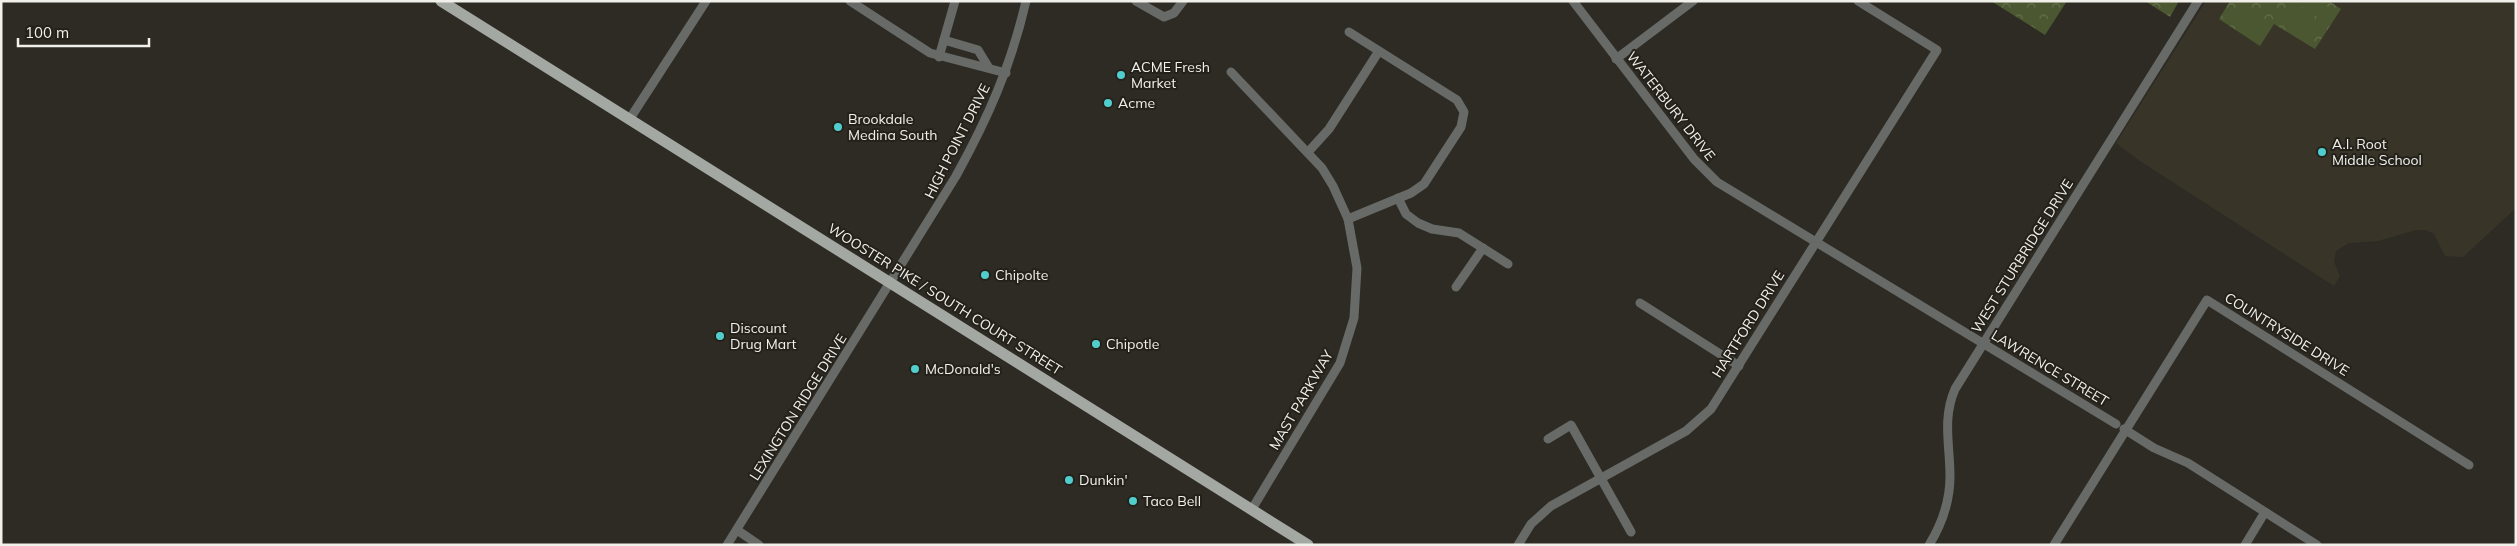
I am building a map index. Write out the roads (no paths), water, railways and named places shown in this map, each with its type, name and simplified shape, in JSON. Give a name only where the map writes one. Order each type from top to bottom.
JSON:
[{"type":"main road","name":"WOOSTER PIKE / SOUTH COURT STREET","points":[[441,1],[1308,545]]},
{"type":"street","points":[[629,120],[706,1]]},
{"type":"street","points":[[850,1],[940,57],[1006,73]]},
{"type":"street","points":[[940,57],[955,1]]},
{"type":"street","name":"HIGH POINT DRIVE","points":[[892,284],[976,139],[1006,73],[1026,1]]},
{"type":"street","points":[[1136,1],[1164,17],[1174,13],[1183,1]]},
{"type":"street","name":"WATERBURY DRIVE","points":[[1573,1],[1705,172],[1717,182],[1816,241]]},
{"type":"street","points":[[1616,59],[1692,1]]},
{"type":"street","name":"HARTFORD DRIVE","points":[[1518,545],[1541,514],[1702,420],[1739,366],[1936,50],[1858,1]]},
{"type":"street","name":"WEST STURBRIDGE DRIVE","points":[[1929,545],[1942,520],[1950,489],[1946,427],[1950,399],[1983,343],[2198,1]]},
{"type":"street","points":[[1348,218],[1418,189],[1428,179],[1461,127],[1464,112],[1457,100],[1349,32]]},
{"type":"street","points":[[944,40],[978,50],[989,68]]},
{"type":"street","points":[[1309,151],[1329,129],[1379,50]]},
{"type":"street","name":"MAST PARKWAY","points":[[1231,72],[1309,151],[1333,186],[1348,218],[1358,278],[1356,304],[1348,342],[1329,385],[1252,509]]},
{"type":"street","points":[[1398,198],[1406,214],[1418,223],[1432,229],[1459,233],[1508,264]]},
{"type":"street","name":"LAWRENCE STREET","points":[[1816,241],[2154,448],[2188,463],[2317,545]]},
{"type":"street","points":[[1456,288],[1482,248]]},
{"type":"street","name":"LEXINGTON RIDGE DRIVE","points":[[728,545],[892,284]]},
{"type":"street","name":"COUNTRYSIDE DRIVE","points":[[2054,545],[2122,428],[2207,300],[2470,465]]},
{"type":"street","points":[[1640,303],[1739,366]]},
{"type":"street","points":[[1548,439],[1571,425],[1631,532]]},
{"type":"street","points":[[2245,545],[2265,512]]},
{"type":"street","points":[[737,530],[759,545]]},
{"type":"place","name":"ACME Fresh Market","points":[[1121,75]]},
{"type":"place","name":"Acme","points":[[1108,103]]},
{"type":"place","name":"Brookdale Medina South","points":[[838,127]]},
{"type":"place","name":"A.I. Root Middle School","points":[[2322,152]]},
{"type":"place","name":"Chipolte","points":[[985,275]]},
{"type":"place","name":"Discount Drug Mart","points":[[720,336]]},
{"type":"place","name":"Chipotle","points":[[1096,344]]},
{"type":"place","name":"McDonald's","points":[[915,369]]},
{"type":"place","name":"Dunkin'","points":[[1069,480]]},
{"type":"place","name":"Taco Bell","points":[[1133,501]]}]
